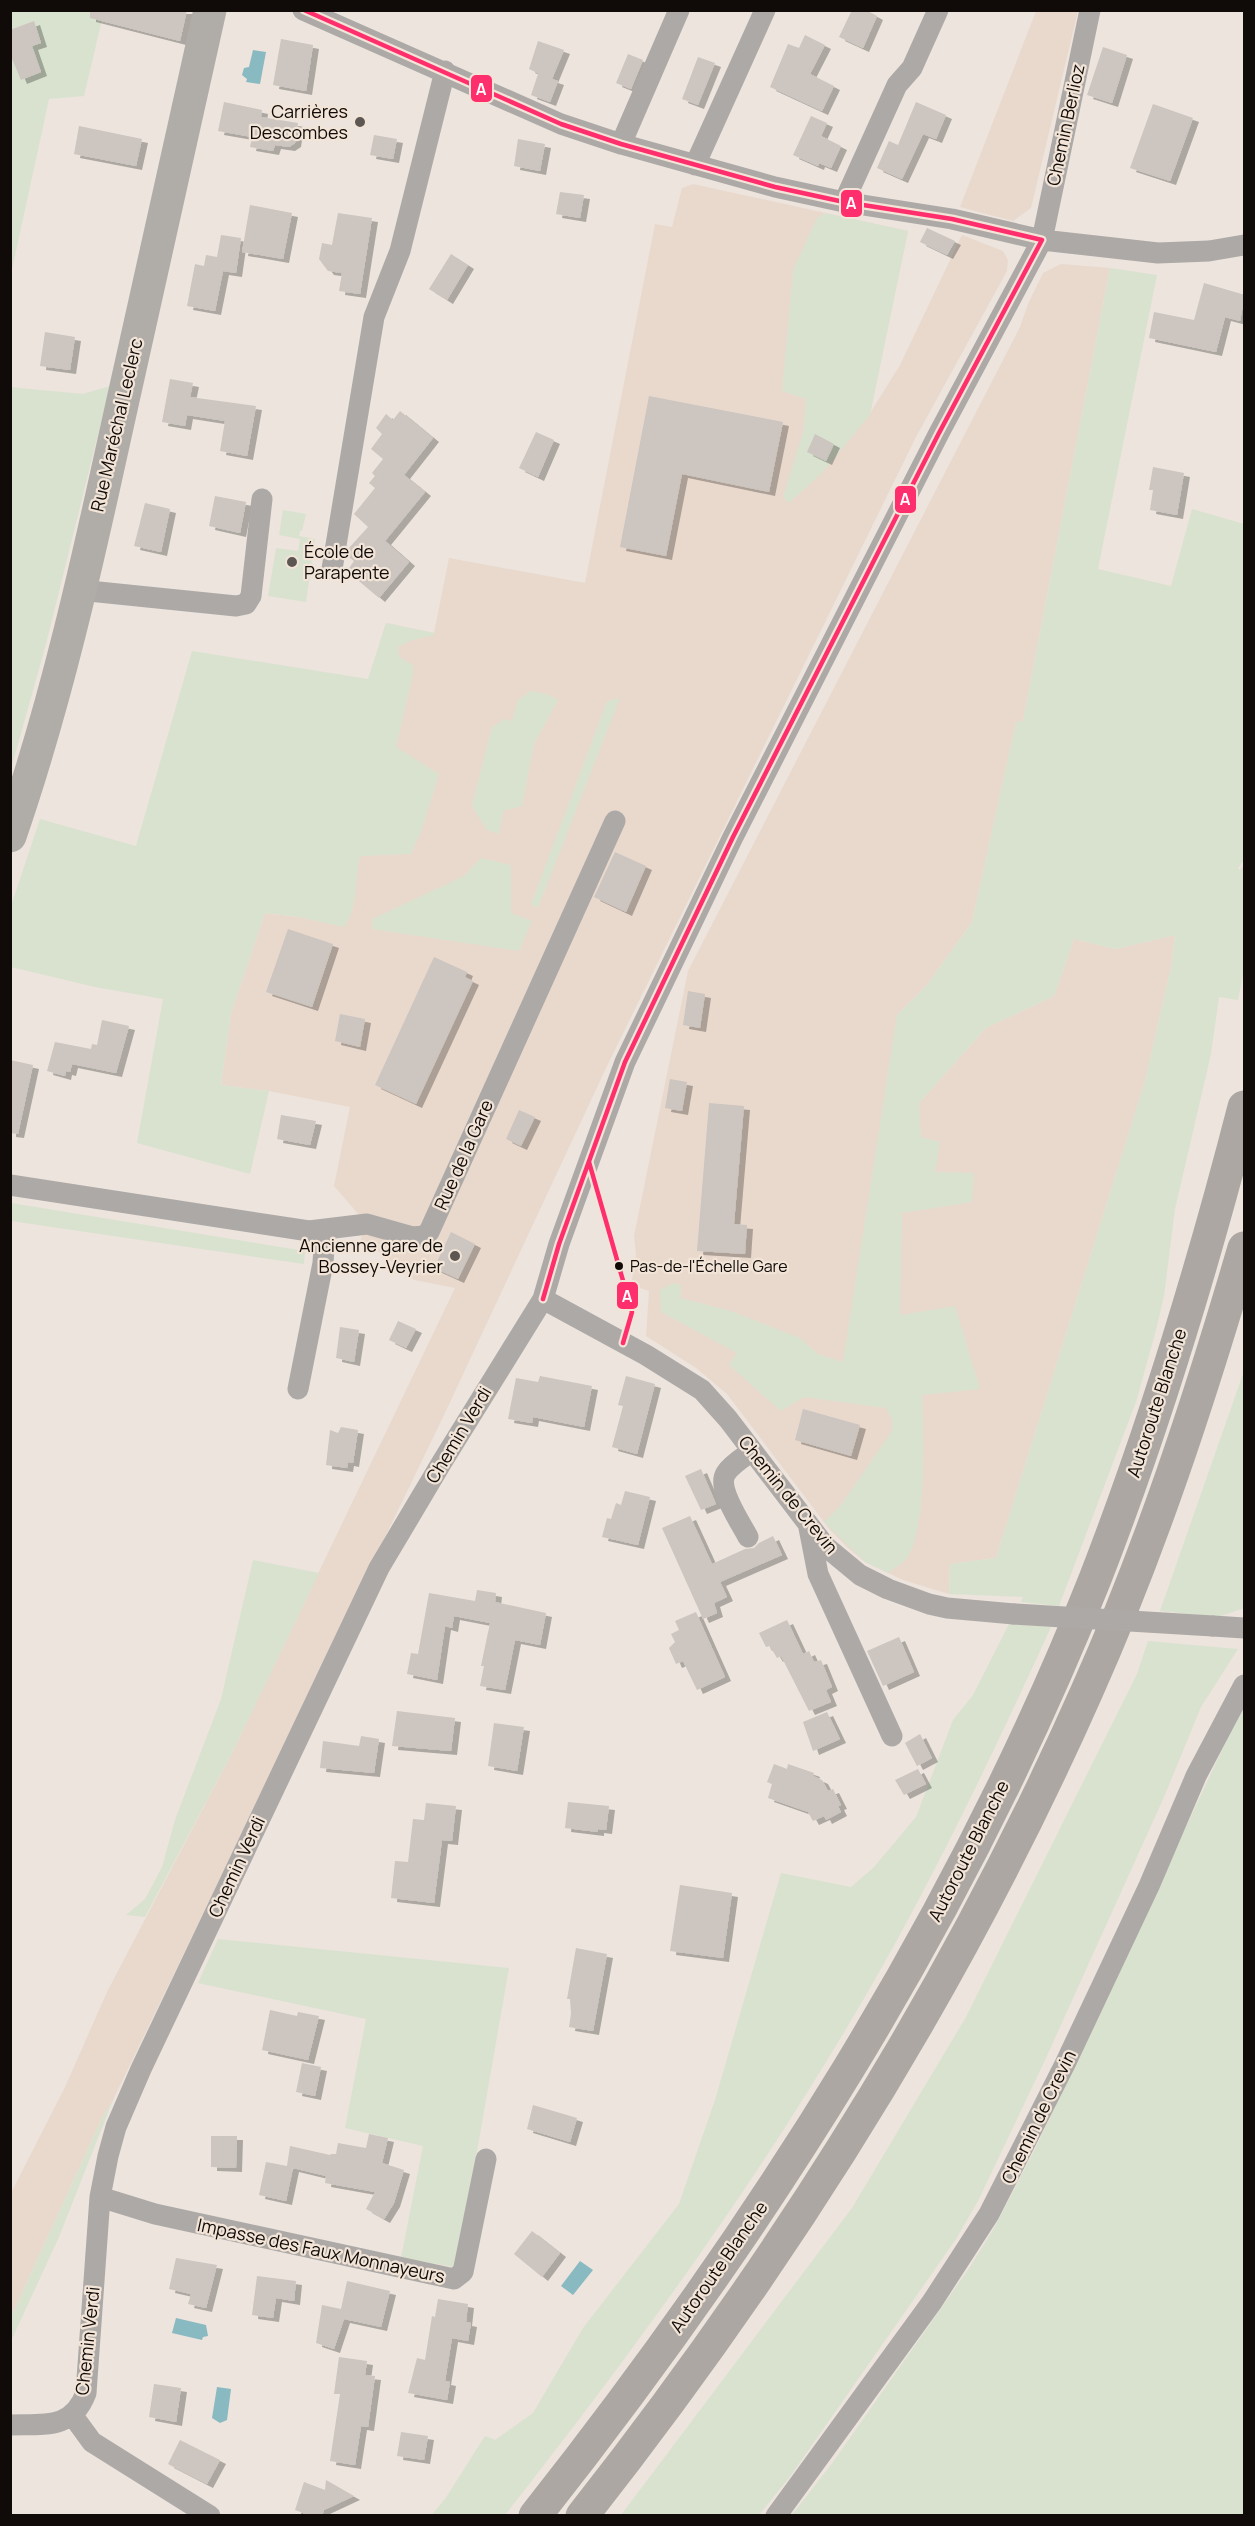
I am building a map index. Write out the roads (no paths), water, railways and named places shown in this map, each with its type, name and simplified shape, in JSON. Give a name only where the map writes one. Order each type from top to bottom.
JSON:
[{"type":"highway","name":"Autoroute Blanche","points":[[535,2516],[672,2336],[796,2154],[918,1950],[980,1833],[1049,1688],[1094,1581],[1126,1495],[1179,1340],[1245,1107]]},
{"type":"highway","name":"Autoroute Blanche","points":[[582,2516],[668,2403],[790,2230],[896,2060],[982,1909],[1065,1741],[1126,1597],[1209,1367],[1245,1248]]},
{"type":"main road","name":"Rue Maréchal Leclerc","points":[[10,836],[38,746],[79,590],[210,10]]},
{"type":"street","points":[[303,10],[561,124],[695,165],[844,202],[952,219],[1042,240],[1158,253],[1209,251],[1242,240]]},
{"type":"street","points":[[621,144],[679,10]]},
{"type":"street","points":[[695,165],[765,10]]},
{"type":"street","points":[[844,202],[897,85],[912,68],[938,10]]},
{"type":"street","name":"Chemin Berlioz","points":[[543,1299],[559,1244],[625,1062],[733,837],[939,433],[1042,240],[1090,10]]},
{"type":"street","points":[[332,569],[374,317],[400,251],[445,71]]},
{"type":"street","points":[[79,590],[236,606],[246,604],[251,596],[262,500]]},
{"type":"street","name":"Rue de la Gare","points":[[10,1185],[282,1227],[325,1231],[340,1226],[368,1224],[413,1237],[423,1236],[429,1232],[615,821]]},
{"type":"street","points":[[298,1389],[323,1263],[325,1231]]},
{"type":"street","name":"Chemin de Crevin","points":[[543,1299],[691,1381],[713,1401],[808,1525],[836,1557],[860,1575],[888,1589],[947,1608],[1245,1628]]},
{"type":"street","name":"Chemin Verdi","points":[[10,2425],[54,2423],[73,2416],[80,2408],[86,2393],[100,2197],[116,2127],[141,2069],[379,1568],[543,1299]]},
{"type":"street","points":[[748,1537],[728,1498],[723,1482],[726,1472],[752,1451]]},
{"type":"street","points":[[808,1525],[818,1574],[892,1736]]},
{"type":"street","name":"Chemin de Crevin","points":[[776,2516],[932,2302],[989,2214],[1115,1959],[1196,1776],[1245,1684]]},
{"type":"street","name":"Impasse des Faux Monnayeurs","points":[[100,2197],[166,2217],[454,2279],[463,2272],[486,2159]]},
{"type":"street","points":[[73,2416],[92,2442],[210,2516]]},
{"type":"water","points":[[253,50],[266,52],[260,84],[246,82],[247,79],[242,75],[244,68],[249,67]]},
{"type":"water","points":[[580,2261],[593,2270],[573,2295],[561,2286]]},
{"type":"water","points":[[176,2318],[206,2325],[208,2336],[203,2337],[202,2340],[172,2333]]},
{"type":"water","points":[[217,2387],[231,2389],[227,2420],[220,2423],[212,2418]]},
{"type":"place","name":"Carrières Descombes","points":[[360,122]]},
{"type":"place","name":"École de Parapente","points":[[292,562]]},
{"type":"place","name":"Ancienne gare de Bossey-Veyrier","points":[[455,1256]]},
{"type":"place","name":"Pas-de-l'Échelle Gare","points":[[619,1266]]}]
